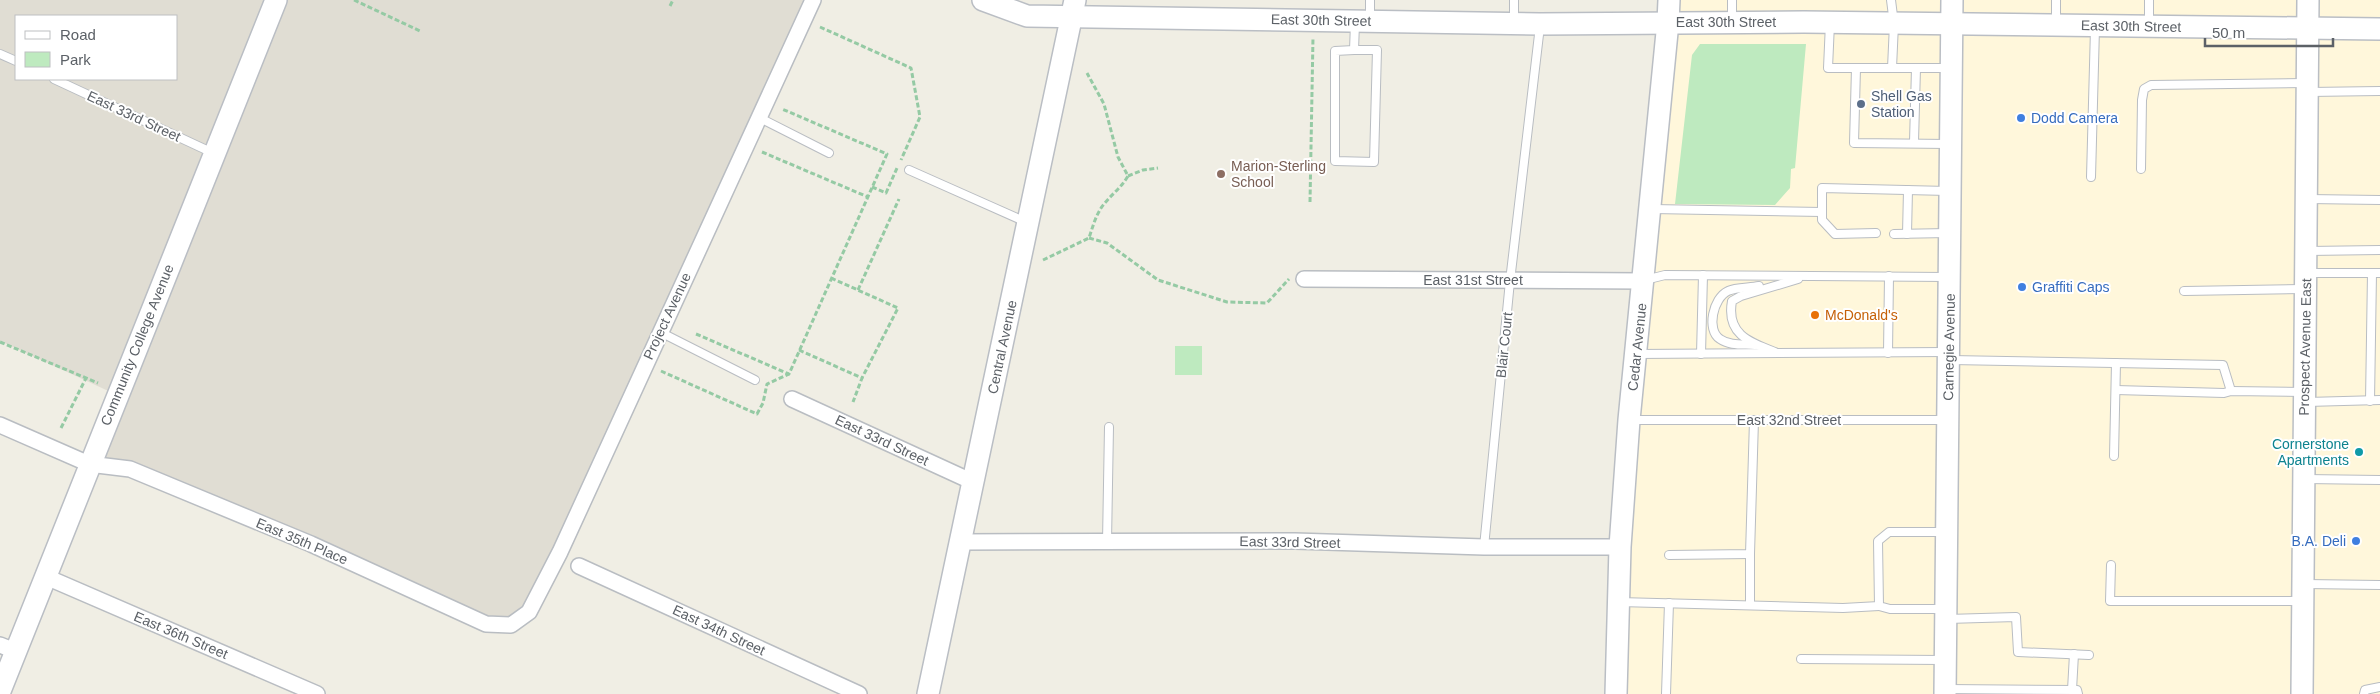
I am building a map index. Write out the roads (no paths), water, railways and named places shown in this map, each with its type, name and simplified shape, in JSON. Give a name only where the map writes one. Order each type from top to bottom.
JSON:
[{"type":"street","name":"Community College Avenue","points":[[0,690],[8,648],[44,576],[276,0]]},
{"type":"street","name":"Project Avenue","points":[[511,625],[529,612],[560,552],[813,0]]},
{"type":"street","name":"East 30th Street","points":[[983,0],[1027,16],[1073,8],[1365,14],[1540,24],[1732,22],[2380,29]]},
{"type":"street","points":[[1049,0],[1073,8]]},
{"type":"street","name":"Cedar Avenue","points":[[1616,694],[1620,547],[1629,420],[1668,22],[1668,0]]},
{"type":"street","name":"Carnegie Avenue","points":[[1945,692],[1952,0]]},
{"type":"street","name":"Prospect Avenue East","points":[[2302,694],[2308,0]]},
{"type":"street","name":"Central Avenue","points":[[928,694],[1073,8]]},
{"type":"street","name":"East 31st Street","points":[[1304,279],[1643,280]]},
{"type":"street","name":"East 33rd Street","points":[[792,399],[973,482]]},
{"type":"street","name":"East 35th Place","points":[[0,425],[89,464],[130,470],[311,544],[486,624],[511,625]]},
{"type":"street","name":"East 33rd Street","points":[[961,542],[1295,541],[1484,547],[1620,547]]},
{"type":"street","name":"East 34th Street","points":[[579,566],[859,694]]},
{"type":"street","name":"East 36th Street","points":[[44,576],[314,693]]},
{"type":"lane","points":[[1514,0],[1514,23]]},
{"type":"lane","points":[[1732,0],[1732,22]]},
{"type":"lane","points":[[1891,0],[1894,24],[1892,68]]},
{"type":"lane","points":[[2056,0],[2056,25]]},
{"type":"lane","points":[[2149,0],[2149,26]]},
{"type":"lane","points":[[1354,50],[1365,14]]},
{"type":"lane","points":[[1830,23],[1828,68],[1951,68]]},
{"type":"lane","name":"Blair Court","points":[[1484,547],[1510,281],[1540,24]]},
{"type":"lane","points":[[2091,177],[2095,26]]},
{"type":"lane","points":[[1354,50],[1377,50],[1374,162],[1336,161],[1335,51],[1354,50]]},
{"type":"lane","points":[[0,54],[15,61]]},
{"type":"lane","points":[[1856,68],[1854,143],[1914,142],[1951,144]]},
{"type":"lane","points":[[1914,142],[1916,68]]},
{"type":"lane","name":"East 33rd Street","points":[[56,80],[214,154]]},
{"type":"lane","points":[[2141,169],[2142,100],[2144,88],[2151,85],[2277,81],[2307,87],[2380,91]]},
{"type":"lane","points":[[758,117],[829,153]]},
{"type":"lane","points":[[909,170],[1028,223]]},
{"type":"lane","points":[[1876,233],[1835,234],[1822,220],[1822,188],[1950,190]]},
{"type":"lane","points":[[1907,234],[1908,190]]},
{"type":"lane","points":[[2306,199],[2380,200]]},
{"type":"lane","points":[[1650,209],[1822,212]]},
{"type":"lane","points":[[1894,234],[1950,233]]},
{"type":"lane","points":[[2306,251],[2380,250]]},
{"type":"lane","points":[[2184,291],[2376,273],[2370,401]]},
{"type":"lane","points":[[1643,280],[1665,275],[1949,277]]},
{"type":"lane","points":[[1701,354],[1703,275]]},
{"type":"lane","points":[[1756,345],[1740,335],[1732,322],[1730,313],[1732,301],[1741,296],[1807,276]]},
{"type":"lane","points":[[1888,353],[1889,276]]},
{"type":"lane","points":[[1781,284],[1729,290],[1716,303],[1713,328],[1717,338],[1727,343],[1756,345],[1781,353]]},
{"type":"lane","points":[[660,332],[755,380]]},
{"type":"lane","points":[[1636,354],[1888,353],[2116,363],[2223,365],[2231,390]]},
{"type":"lane","points":[[2114,456],[2116,363]]},
{"type":"lane","points":[[2116,390],[2224,394],[2231,390],[2304,397],[2380,400]]},
{"type":"lane","name":"East 32nd Street","points":[[1629,420],[1948,420]]},
{"type":"lane","points":[[1750,605],[1754,420]]},
{"type":"lane","points":[[1107,542],[1109,427]]},
{"type":"lane","points":[[2303,479],[2380,480]]},
{"type":"lane","points":[[1879,606],[1878,541],[1889,532],[1947,532]]},
{"type":"lane","points":[[1669,555],[1750,554]]},
{"type":"lane","points":[[2110,566],[2110,600],[2303,593],[2380,585]]},
{"type":"lane","points":[[1618,602],[1843,608],[1879,606],[1890,609],[1946,614],[2016,617],[2018,652],[2089,655]]},
{"type":"lane","points":[[1666,694],[1669,603]]},
{"type":"lane","points":[[1945,692],[2075,692],[2074,654]]},
{"type":"lane","points":[[1801,659],[1946,660]]},
{"type":"lane","points":[[2364,694],[2365,690],[2380,687]]},
{"type":"place","name":"Shell Gas Station","points":[[1861,104]]},
{"type":"place","name":"Dodd Camera","points":[[2021,118]]},
{"type":"place","name":"Marion-Sterling School","points":[[1221,174]]},
{"type":"place","name":"Graffiti Caps","points":[[2022,287]]},
{"type":"place","name":"McDonald's","points":[[1815,315]]},
{"type":"place","name":"Cornerstone Apartments","points":[[2359,452]]},
{"type":"place","name":"B.A. Deli","points":[[2356,541]]}]
